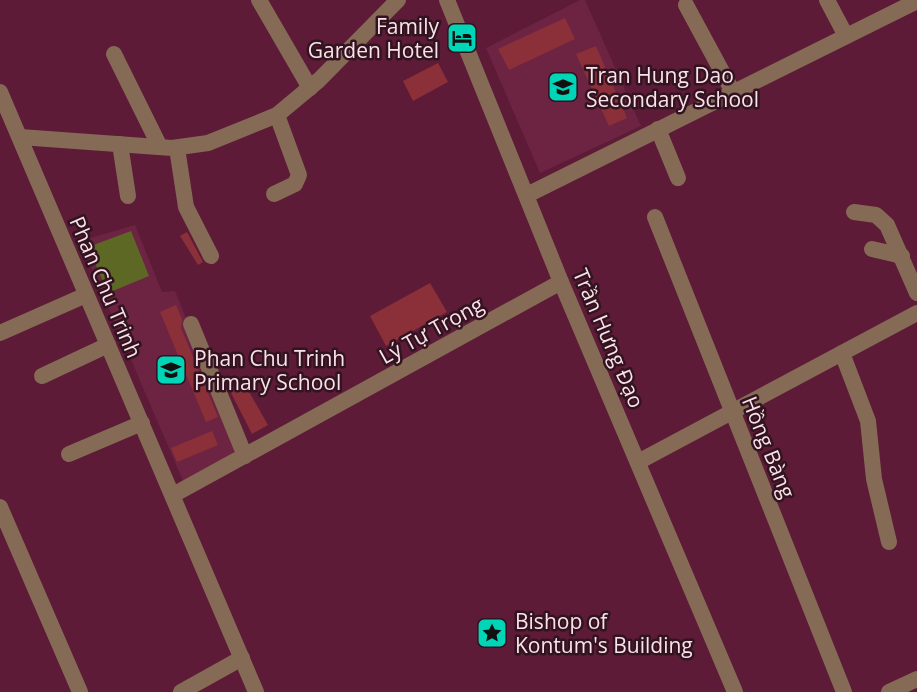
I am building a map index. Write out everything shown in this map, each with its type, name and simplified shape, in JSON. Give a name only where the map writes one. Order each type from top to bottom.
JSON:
[{"type":"street","points":[[259,0],[310,88]]},
{"type":"street","points":[[20,137],[168,148],[208,143],[277,115],[310,88],[398,0]]},
{"type":"street","name":"Trần Hưng Đạo","points":[[447,0],[561,282],[735,692]]},
{"type":"street","points":[[827,0],[846,36]]},
{"type":"street","points":[[527,195],[917,1]]},
{"type":"street","points":[[687,5],[733,92]]},
{"type":"street","points":[[114,54],[168,148],[186,207],[211,256]]},
{"type":"street","name":"Phan Chu Trinh","points":[[0,92],[256,692]]},
{"type":"street","points":[[274,194],[295,184],[299,175],[277,115]]},
{"type":"street","points":[[659,129],[678,178]]},
{"type":"street","points":[[120,144],[128,196]]},
{"type":"street","points":[[854,212],[876,215],[887,225],[917,293]]},
{"type":"street","name":"Hồng Bàng","points":[[655,216],[844,692]]},
{"type":"street","points":[[872,248],[902,256]]},
{"type":"street","name":"Lý Tự Trọng","points":[[173,495],[561,282]]},
{"type":"street","points":[[0,333],[86,295]]},
{"type":"street","points":[[638,462],[917,313]]},
{"type":"street","points":[[191,324],[245,456]]},
{"type":"street","points":[[42,376],[108,345]]},
{"type":"street","points":[[842,353],[868,421],[874,479],[890,542]]},
{"type":"street","points":[[69,454],[142,423]]},
{"type":"street","points":[[0,507],[80,692]]},
{"type":"street","points":[[181,692],[242,658]]},
{"type":"street","points":[[889,692],[915,684]]},
{"type":"shaded area","name":"Tran Hung Dao Secondary School","points":[[580,0],[585,0],[641,126],[540,173],[486,48]]},
{"type":"shaded area","name":"Phan Chu Trinh Primary School","points":[[135,225],[162,292],[175,291],[239,449],[184,483],[80,241]]},
{"type":"green space","points":[[131,231],[149,276],[108,293],[88,247]]},
{"type":"building","points":[[565,18],[575,39],[509,70],[498,49]]},
{"type":"building","points":[[596,46],[627,118],[609,126],[576,54]]},
{"type":"building","points":[[438,63],[448,82],[413,101],[403,81]]},
{"type":"building","points":[[187,232],[203,262],[198,265],[180,236]]},
{"type":"building","points":[[430,283],[447,312],[386,346],[370,316]]},
{"type":"building","points":[[176,305],[182,319],[181,328],[218,417],[206,422],[160,312]]},
{"type":"building","points":[[243,381],[268,425],[252,434],[229,389]]},
{"type":"building","points":[[212,431],[218,445],[177,462],[171,448]]},
{"type":"place","name":"Family Garden Hotel","points":[[462,38]]},
{"type":"place","name":"Tran Hung Dao Secondary School","points":[[563,87]]},
{"type":"place","name":"Phan Chu Trinh Primary School","points":[[171,370]]},
{"type":"place","name":"Bishop of Kontum's Building","points":[[492,633]]}]
